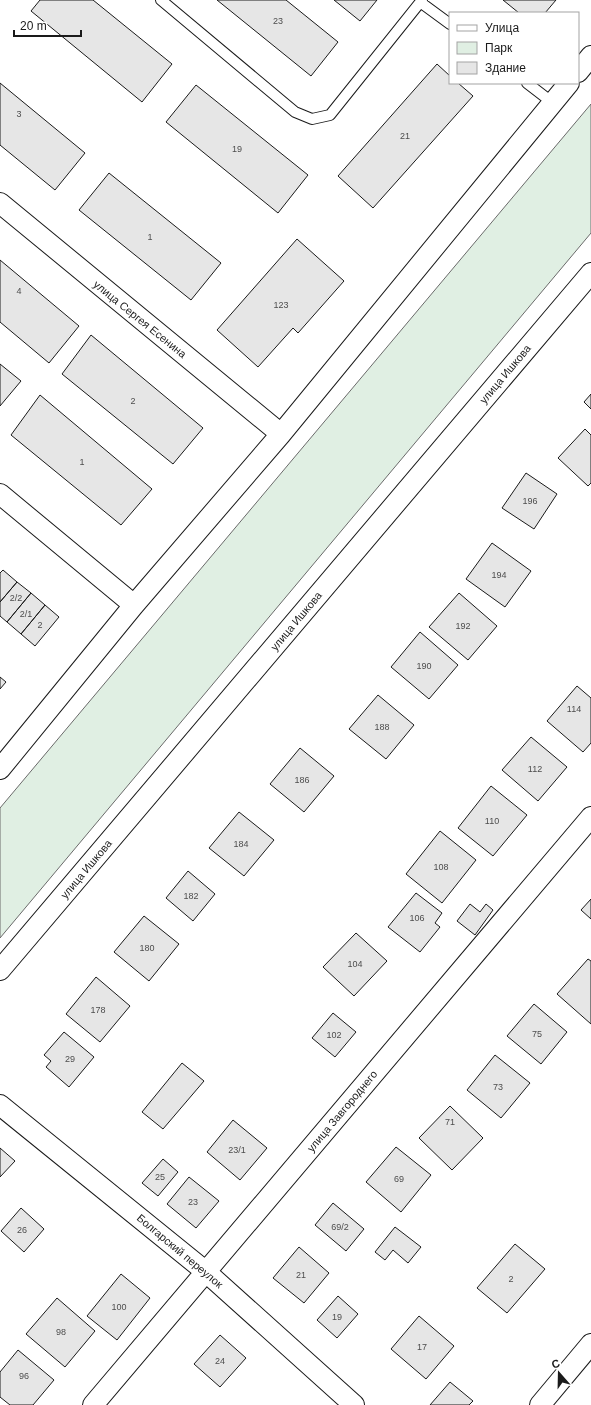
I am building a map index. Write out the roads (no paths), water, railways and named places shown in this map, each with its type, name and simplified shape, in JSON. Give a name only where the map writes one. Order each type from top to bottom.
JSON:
[{"type":"street","points":[[579,71],[591,56]]},
{"type":"street","points":[[0,769],[134,604],[280,434],[569,84]]},
{"type":"street","name":"улица Сергея Есенина","points":[[0,203],[280,434]]},
{"type":"street","name":"улица Ишкова","points":[[0,970],[591,273]]},
{"type":"street","points":[[0,494],[134,604]]},
{"type":"street","name":"улица Завгороднего","points":[[93,1405],[591,817]]},
{"type":"street","name":"Болгарский переулок","points":[[0,1105],[205,1271],[354,1405]]},
{"type":"street","points":[[540,1405],[591,1344]]},
{"type":"lane","points":[[161,0],[295,112],[312,119],[330,115],[421,1],[449,23]]},
{"type":"lane","points":[[528,84],[553,103]]}]
